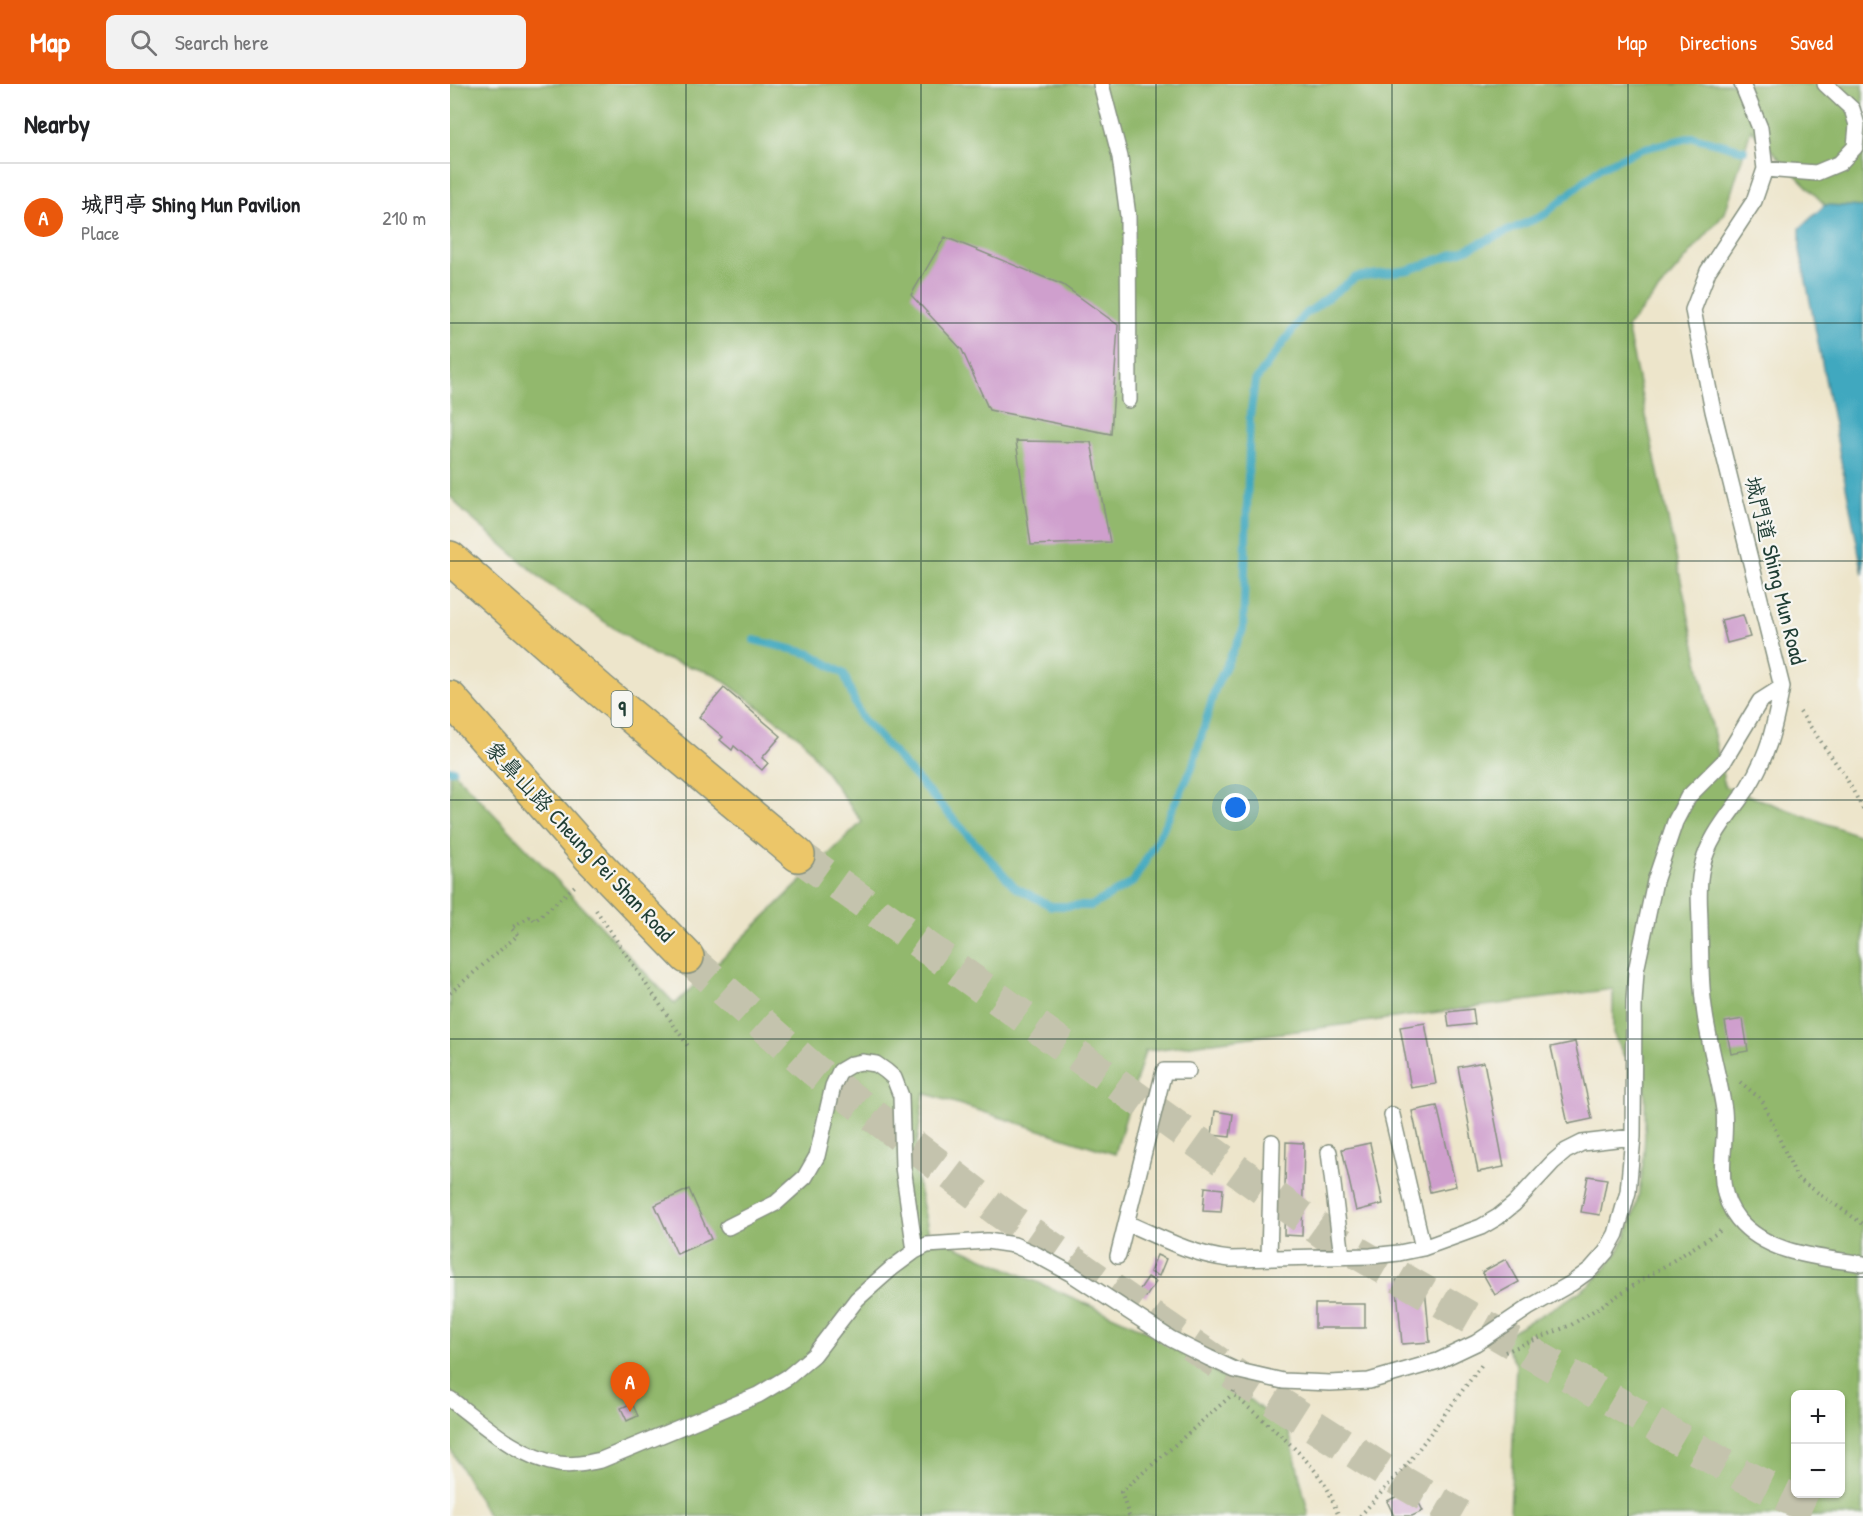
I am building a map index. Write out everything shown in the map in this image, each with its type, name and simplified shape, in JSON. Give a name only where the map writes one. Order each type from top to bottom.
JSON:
[{"type":"highway","name":"9","points":[[450,558],[600,690],[798,855]]},
{"type":"highway","name":"象鼻山路 Cheung Pei Shan Road","points":[[450,698],[591,858],[687,957]]},
{"type":"lane","points":[[1101,84],[1120,157],[1128,216],[1129,400]]},
{"type":"lane","name":"城門道 Shing Mun Road","points":[[1742,84],[1760,128],[1765,169],[1754,201],[1708,271],[1694,310],[1713,411],[1782,687],[1770,744],[1747,789],[1711,843],[1702,866],[1700,878],[1704,1006],[1724,1112],[1723,1183],[1726,1200],[1739,1220],[1766,1241],[1790,1251],[1863,1264]]},
{"type":"lane","points":[[1765,169],[1816,173],[1840,163],[1855,147],[1857,125],[1852,109],[1825,84]]},
{"type":"lane","points":[[450,1399],[521,1451],[538,1459],[561,1464],[583,1464],[601,1460],[758,1395],[788,1377],[814,1355],[857,1299],[915,1251],[927,1245],[987,1241],[1014,1245],[1037,1255],[1070,1273],[1171,1339],[1235,1370],[1283,1381],[1330,1383],[1369,1381],[1438,1361],[1476,1343],[1591,1269],[1606,1252],[1616,1234],[1629,1182],[1634,1137],[1636,970],[1655,881],[1675,822],[1688,797],[1724,761],[1760,701],[1782,687]]},
{"type":"lane","points":[[728,1227],[776,1203],[805,1176],[817,1156],[833,1086],[840,1071],[852,1064],[869,1063],[876,1064],[894,1078],[901,1096],[903,1167],[915,1251]]},
{"type":"lane","points":[[1118,1256],[1164,1071],[1188,1071]]},
{"type":"lane","points":[[1392,1115],[1423,1248]]},
{"type":"lane","points":[[1127,1223],[1210,1257],[1230,1259],[1342,1257],[1399,1253],[1423,1248],[1481,1227],[1498,1217],[1514,1204],[1553,1161],[1582,1143],[1634,1137]]},
{"type":"lane","points":[[1269,1258],[1272,1142]]},
{"type":"lane","points":[[1329,1152],[1342,1257]]},
{"type":"path","points":[[1782,687],[1845,776],[1863,809]]},
{"type":"path","points":[[450,993],[518,935],[511,928],[531,916],[535,921],[578,883]]},
{"type":"path","points":[[591,902],[688,1046]]},
{"type":"path","points":[[1762,1100],[1797,1178],[1863,1224]]},
{"type":"path","points":[[1497,1354],[1571,1325],[1739,1220]]},
{"type":"path","points":[[1360,1516],[1408,1462],[1487,1359]]},
{"type":"path","points":[[1129,1516],[1121,1492],[1233,1394],[1235,1370]]},
{"type":"path","points":[[1233,1394],[1297,1452],[1312,1469],[1328,1490],[1339,1516]]},
{"type":"green space","points":[[450,84],[1863,84],[1863,207],[1825,205],[1751,129],[1725,213],[1627,327],[1725,787],[1863,837],[1863,1516],[1510,1516],[1516,1364],[1500,1338],[1573,1296],[1606,1268],[1623,1243],[1634,1214],[1641,1183],[1644,1151],[1645,1056],[1624,1056],[1613,1033],[1613,989],[1145,1051],[1115,1154],[924,1093],[914,1165],[929,1234],[1188,1349],[1289,1432],[1309,1516],[488,1516],[450,1448],[450,768],[675,1004],[862,822],[802,739],[714,674],[656,656],[548,584],[464,512],[450,496]]},
{"type":"water","points":[[1825,205],[1863,207],[1863,574],[1800,250],[1800,228]]},
{"type":"building","points":[[945,237],[1063,285],[1118,325],[1111,434],[989,410],[962,350],[911,295]]},
{"type":"building","points":[[1016,441],[1091,442],[1110,542],[1031,545]]},
{"type":"building","points":[[1743,615],[1750,637],[1727,643],[1721,620]]},
{"type":"building","points":[[724,688],[781,736],[762,758],[768,763],[762,770],[734,746],[732,750],[720,740],[723,737],[699,717]]},
{"type":"building","points":[[1473,1009],[1475,1024],[1449,1027],[1447,1012]]},
{"type":"building","points":[[1743,1019],[1748,1051],[1731,1054],[1725,1022]]},
{"type":"building","points":[[1425,1023],[1436,1084],[1411,1088],[1400,1027]]},
{"type":"building","points":[[1575,1042],[1592,1119],[1568,1124],[1551,1047]]},
{"type":"building","points":[[1484,1062],[1504,1167],[1478,1172],[1458,1067]]},
{"type":"building","points":[[1437,1106],[1456,1186],[1430,1192],[1412,1111]]},
{"type":"building","points":[[1215,1111],[1233,1114],[1230,1137],[1212,1135]]},
{"type":"building","points":[[1286,1142],[1304,1143],[1302,1236],[1284,1235]]},
{"type":"building","points":[[1370,1143],[1383,1204],[1356,1211],[1342,1149]]},
{"type":"building","points":[[1588,1176],[1607,1179],[1600,1215],[1581,1212]]},
{"type":"building","points":[[1205,1187],[1223,1189],[1221,1212],[1203,1211]]},
{"type":"building","points":[[689,1189],[711,1239],[677,1254],[655,1205]]},
{"type":"building","points":[[1157,1255],[1166,1259],[1159,1276],[1150,1272]]},
{"type":"building","points":[[1506,1259],[1519,1282],[1495,1295],[1482,1272]]},
{"type":"building","points":[[1148,1277],[1156,1282],[1146,1297],[1138,1292]]},
{"type":"building","points":[[1424,1277],[1430,1342],[1402,1344],[1396,1280]]},
{"type":"building","points":[[1315,1304],[1365,1304],[1365,1328],[1315,1328]]},
{"type":"building","points":[[632,1403],[638,1416],[627,1421],[621,1408]]},
{"type":"building","points":[[1412,1489],[1423,1511],[1412,1516],[1394,1516],[1387,1501]]},
{"type":"waterway","points":[[754,640],[811,654],[844,674],[860,716],[1015,887],[1051,906],[1091,906],[1133,882],[1159,837],[1192,768],[1215,689],[1243,630],[1250,417],[1255,381],[1303,316],[1356,277],[1409,270],[1467,249],[1544,215],[1601,167],[1641,149],[1693,137],[1744,150]]},
{"type":"tunnel","points":[[798,855],[1330,1237],[1740,1474],[1826,1516]]},
{"type":"tunnel","points":[[687,957],[814,1070],[1000,1212],[1250,1385],[1402,1482],[1461,1516]]},
{"type":"place","name":"城門亭 Shing Mun Pavilion","points":[[630,1412]]}]
